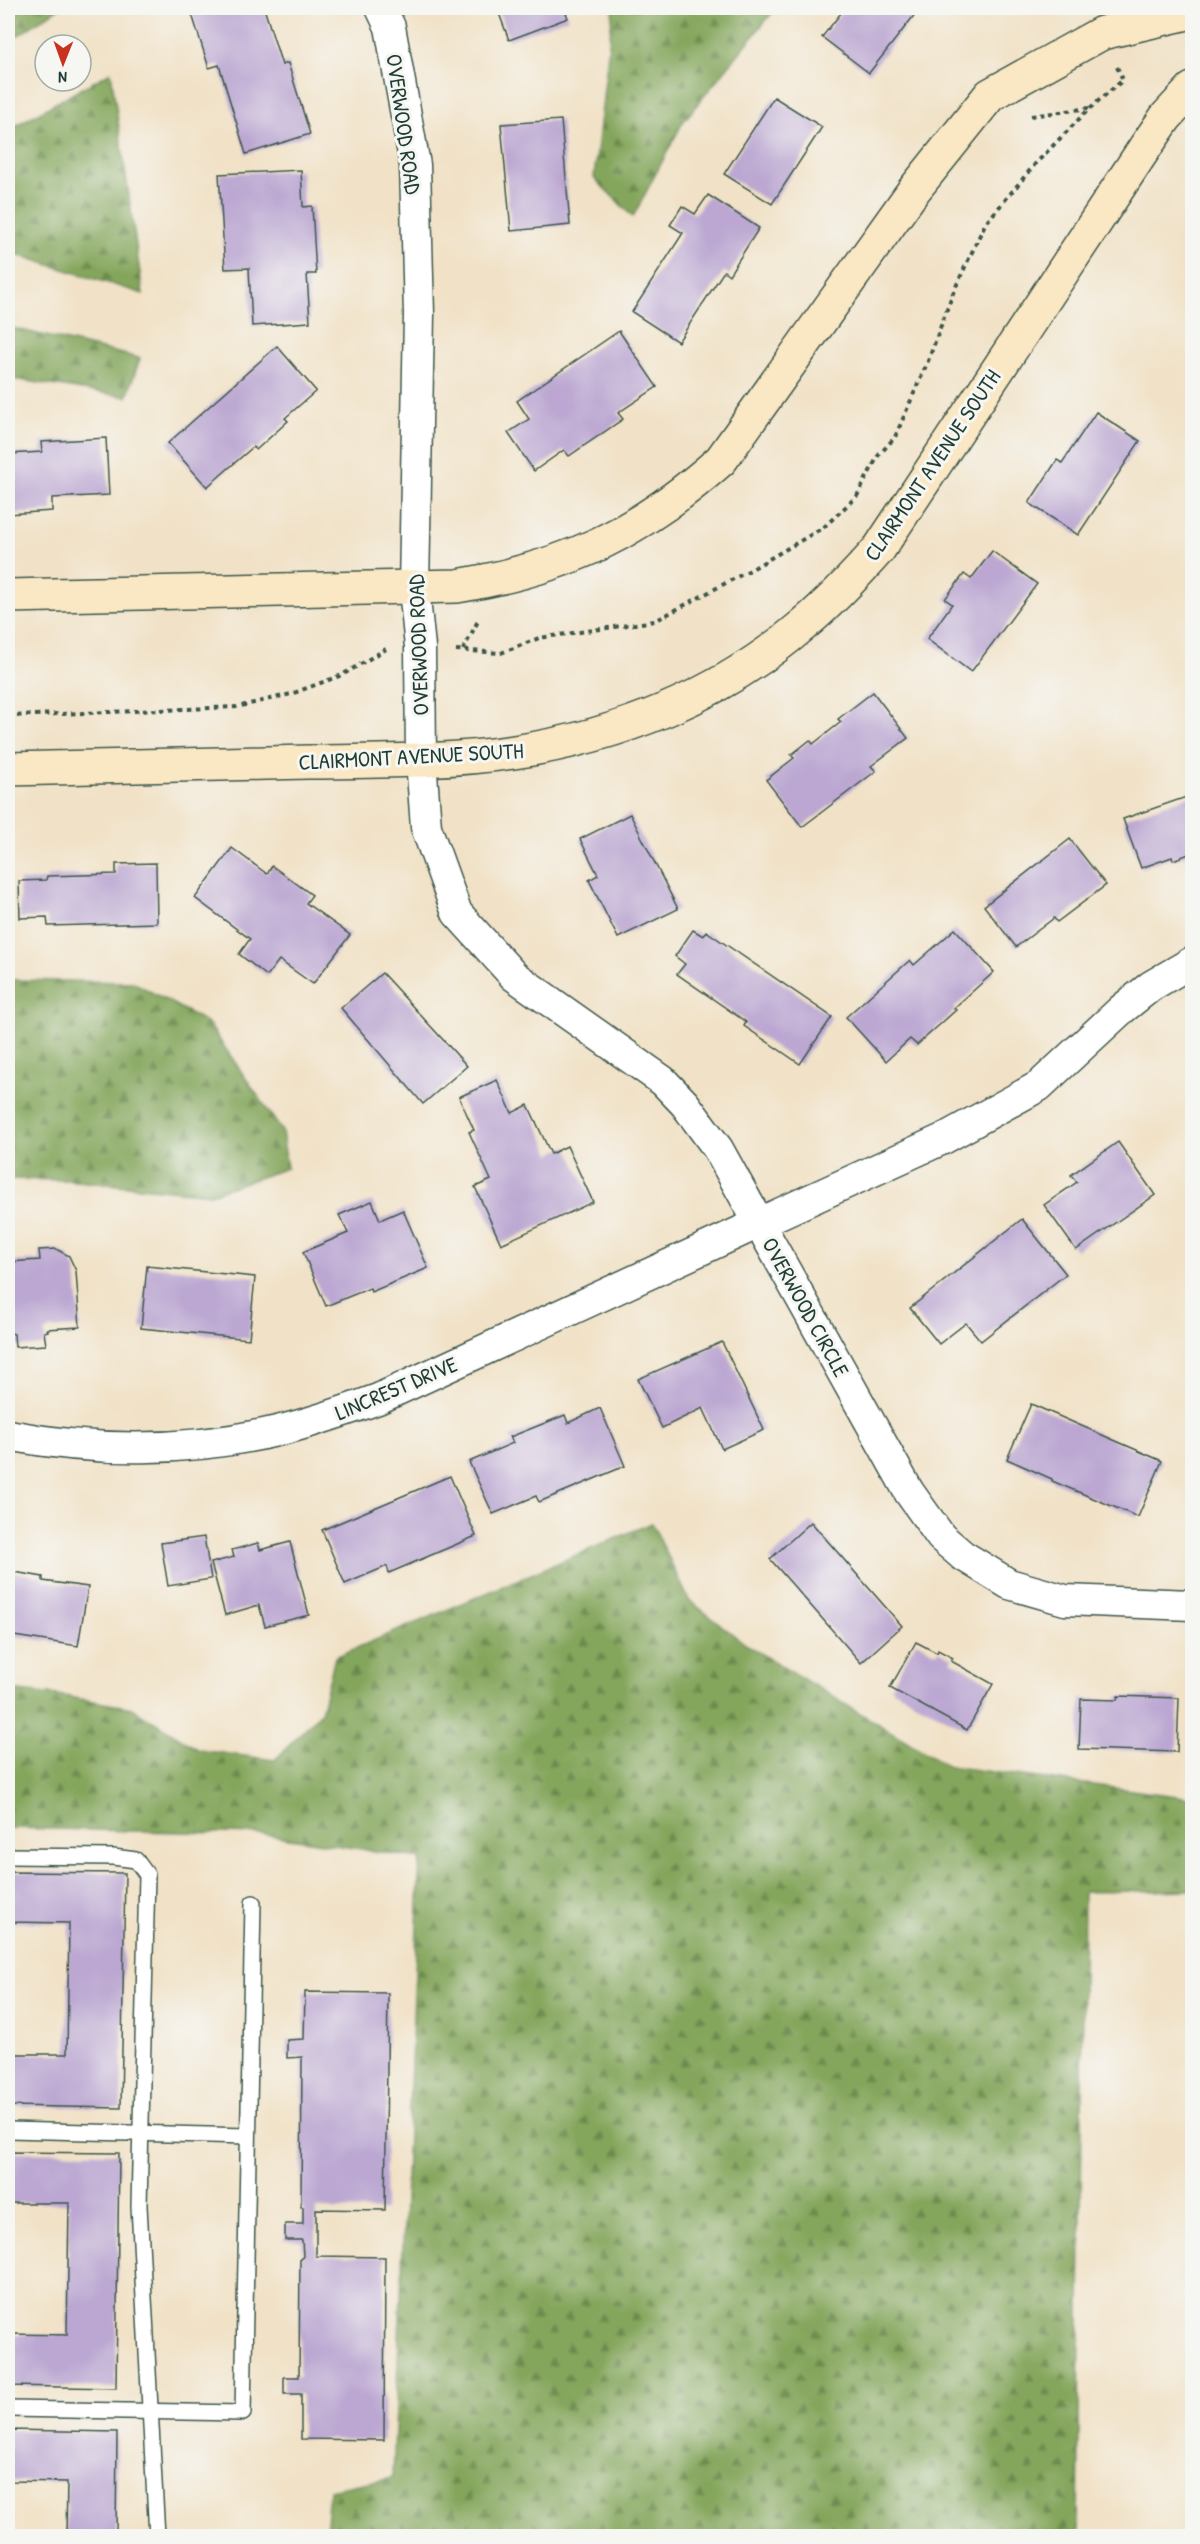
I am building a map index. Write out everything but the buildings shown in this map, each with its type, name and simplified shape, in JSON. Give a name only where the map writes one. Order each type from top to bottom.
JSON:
[{"type":"street","name":"OVERWOOD ROAD","points":[[381,8],[390,27],[415,165],[418,314],[414,589],[420,647],[426,827],[457,913],[514,976],[663,1081],[685,1104],[718,1149],[759,1223]]},
{"type":"street","points":[[8,596],[414,589],[467,585],[540,569],[618,536],[664,508],[721,460],[914,190],[990,94],[1102,33],[1192,12]]},
{"type":"street","name":"CLAIRMONT AVENUE SOUTH","points":[[8,769],[422,760],[512,752],[563,744],[614,730],[663,711],[712,688],[759,659],[802,626],[843,589],[879,549],[1146,146],[1166,117],[1192,89]]},
{"type":"street","name":"OVERWOOD CIRCLE","points":[[1192,962],[1151,986],[1121,1010],[1039,1086],[943,1139],[759,1223],[909,1492],[941,1537],[962,1555],[1009,1584],[1056,1598],[1094,1602],[1192,1605]]},
{"type":"street","name":"LINCREST DRIVE","points":[[8,1435],[74,1445],[171,1446],[224,1441],[307,1423],[378,1400],[759,1223]]},
{"type":"lane","points":[[8,1856],[113,1857],[136,1860],[147,1875],[139,2206],[157,2536]]},
{"type":"lane","points":[[8,2409],[243,2413],[253,1903]]},
{"type":"lane","points":[[8,2130],[248,2136]]},
{"type":"green space","points":[[8,8],[59,8],[8,42]]},
{"type":"green space","points":[[613,8],[776,8],[683,122],[633,217],[594,178]]},
{"type":"green space","points":[[111,72],[143,294],[8,252],[8,130],[74,93],[93,93],[93,82]]},
{"type":"green space","points":[[8,327],[140,358],[127,397],[8,378]]},
{"type":"green space","points":[[8,980],[133,982],[208,1023],[282,1131],[287,1168],[211,1194],[65,1180],[8,1179]]},
{"type":"green space","points":[[652,1523],[689,1600],[748,1646],[948,1766],[1192,1798],[1192,1890],[1084,1892],[1078,2536],[325,2536],[329,2490],[393,2477],[420,1858],[263,1834],[8,1828],[8,1690],[58,1695],[132,1708],[199,1750],[275,1760],[321,1712],[335,1657]]}]
